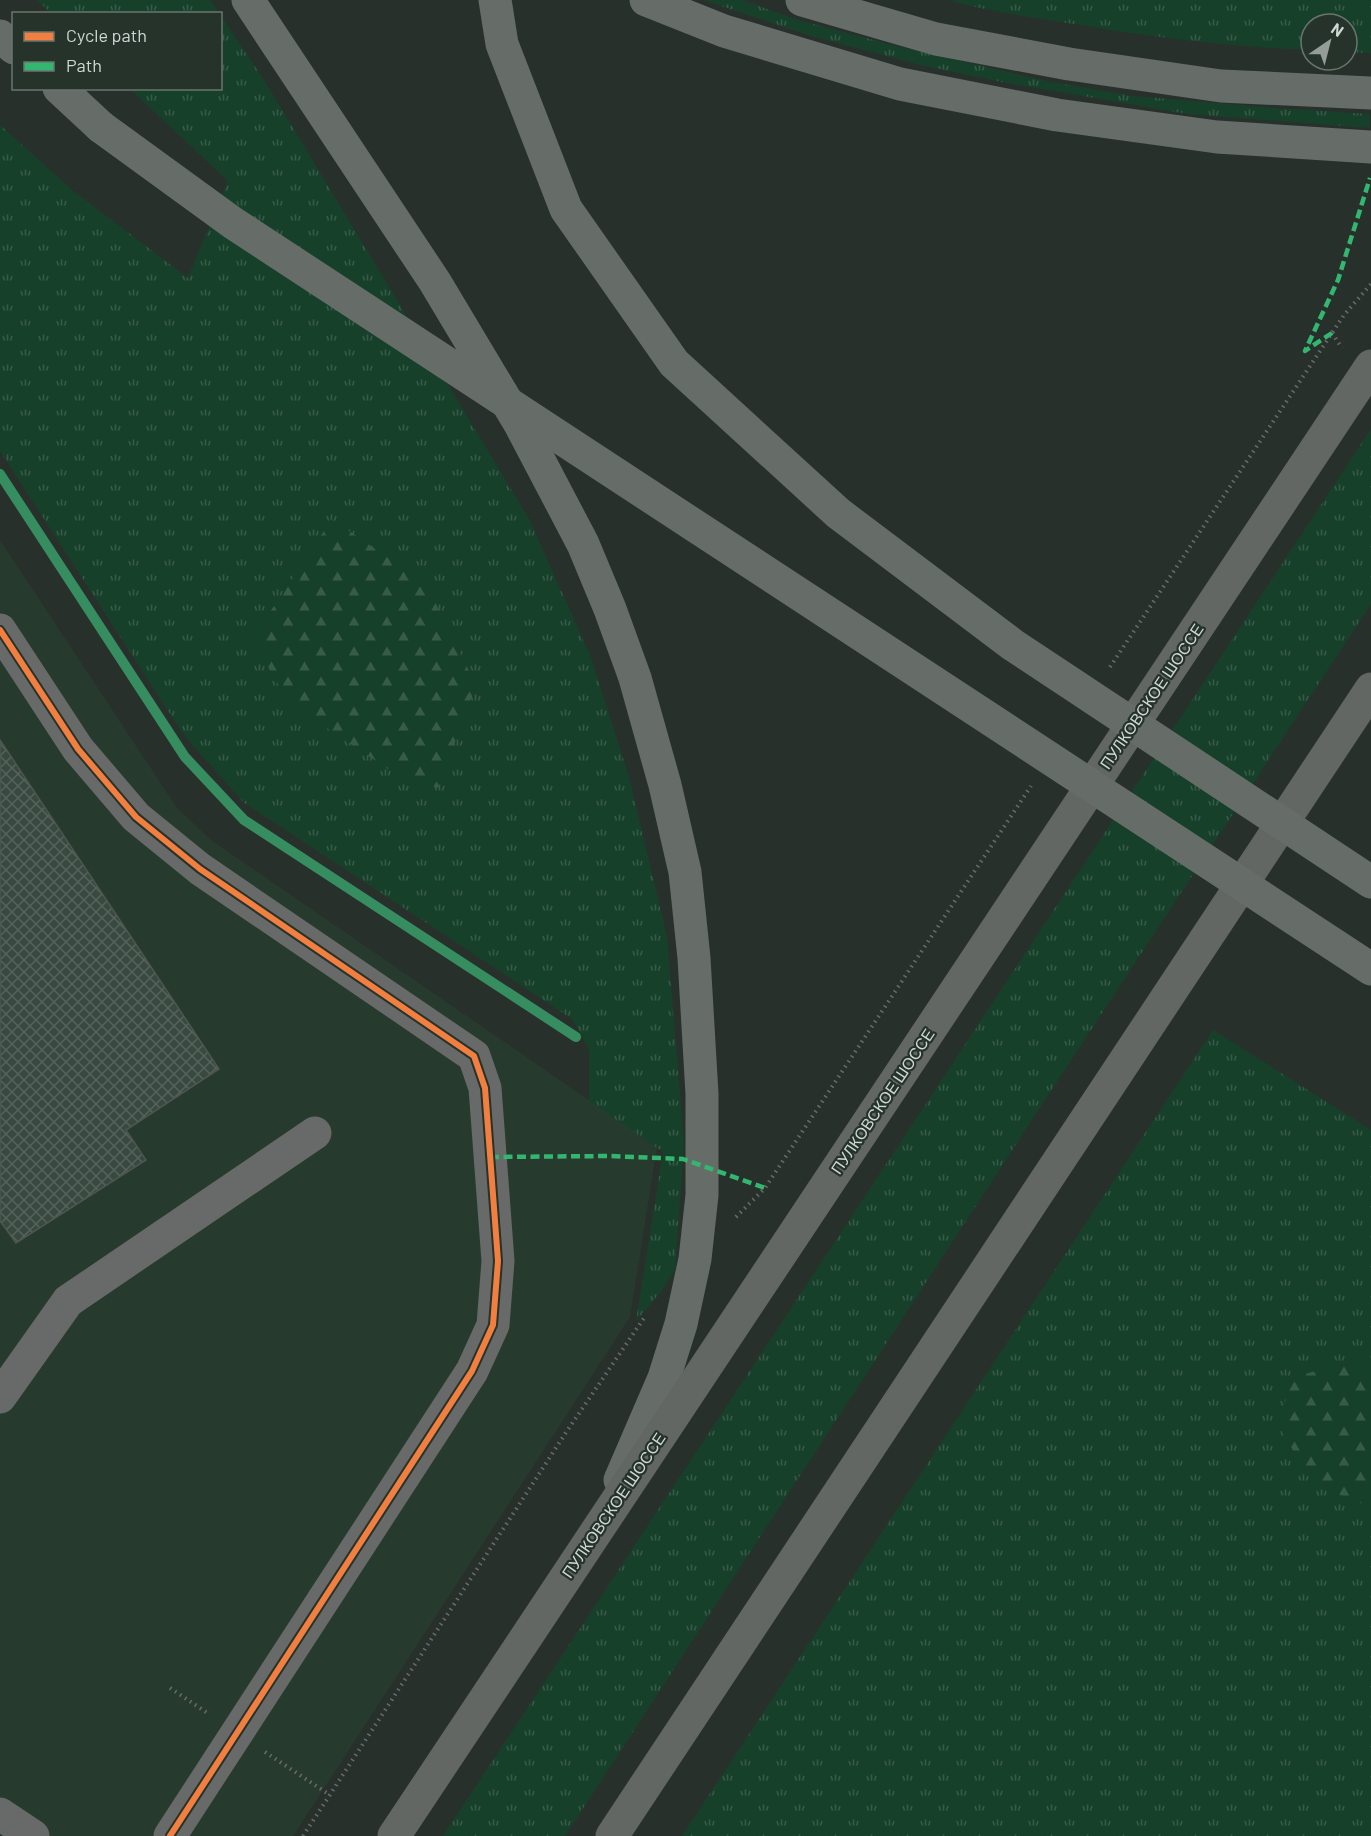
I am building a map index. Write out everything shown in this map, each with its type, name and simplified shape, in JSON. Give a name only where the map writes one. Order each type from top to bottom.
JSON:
[{"type":"highway","name":"ПУЛКОВСКОЕ ШОССЕ","points":[[394,1836],[1371,366]]},
{"type":"highway","points":[[612,1836],[1371,689]]},
{"type":"main road","points":[[248,0],[435,282],[520,424],[583,544],[610,609],[635,678],[665,785],[685,872],[694,958],[702,1094],[702,1195],[695,1259],[681,1324],[664,1378],[604,1518]]},
{"type":"main road","points":[[495,0],[502,44],[566,209],[674,363],[838,513],[1004,639],[1371,882]]},
{"type":"main road","points":[[646,0],[723,31],[900,84],[1057,115],[1217,136],[1371,147]]},
{"type":"main road","points":[[802,0],[936,39],[1069,64],[1221,86],[1371,93]]},
{"type":"main road","points":[[0,36],[12,46]]},
{"type":"main road","points":[[61,90],[102,127],[233,223],[1371,969]]},
{"type":"street","points":[[0,630],[78,749],[136,817],[200,869],[474,1056],[485,1088],[498,1262],[493,1325],[472,1371],[170,1836]]},
{"type":"street","points":[[0,1397],[68,1301],[315,1133]]},
{"type":"street","points":[[0,1814],[33,1836]]},
{"type":"path","points":[[1107,672],[1344,315],[1371,284]]},
{"type":"path","points":[[732,1222],[765,1188],[1035,781]]},
{"type":"path","points":[[303,1836],[567,1431],[644,1318]]},
{"type":"shaded area","points":[[0,540],[177,808],[211,840],[657,1147],[630,1317],[293,1836],[0,1836]]},
{"type":"green space","points":[[37,0],[210,0],[218,12],[50,12]]},
{"type":"green space","points":[[703,0],[742,0],[798,20],[900,47],[1051,82],[1133,96],[1370,114],[1370,128],[1188,114],[1007,83],[921,65],[811,36]]},
{"type":"green space","points":[[948,0],[1371,0],[1371,53],[1359,52],[1359,12],[1299,12],[1299,50],[1192,41],[980,8]]},
{"type":"green space","points":[[222,17],[264,80],[529,519],[590,655],[629,777],[667,937],[684,1143],[675,1269],[663,1289],[636,1321],[663,1152],[589,1101],[589,1049],[572,1019],[243,802],[183,734],[0,451],[0,125],[72,190],[188,278],[228,181],[131,90],[222,90]]},
{"type":"green space","points":[[1371,429],[1371,604],[565,1836],[443,1836]]},
{"type":"green space","points":[[332,519],[426,584],[476,685],[438,788],[394,773],[289,703],[252,639]]},
{"type":"green space","points":[[1213,1030],[1371,1130],[1371,1836],[682,1836]]},
{"type":"green space","points":[[1348,1362],[1371,1364],[1371,1510],[1361,1503],[1314,1485],[1277,1424],[1294,1377]]},
{"type":"building","points":[[0,740],[219,1069],[126,1130],[146,1160],[16,1243],[0,1221]]},
{"type":"waterway","points":[[0,474],[185,757],[244,820],[576,1037]]},
{"type":"marked path","points":[[1332,333],[1305,351],[1338,280],[1370,178]]},
{"type":"marked path","points":[[490,1157],[609,1156],[683,1159],[765,1188]]},
{"type":"cycle path","points":[[0,630],[78,749],[136,817],[200,869],[474,1056],[485,1088],[498,1261],[493,1325],[472,1371],[170,1836]]}]
